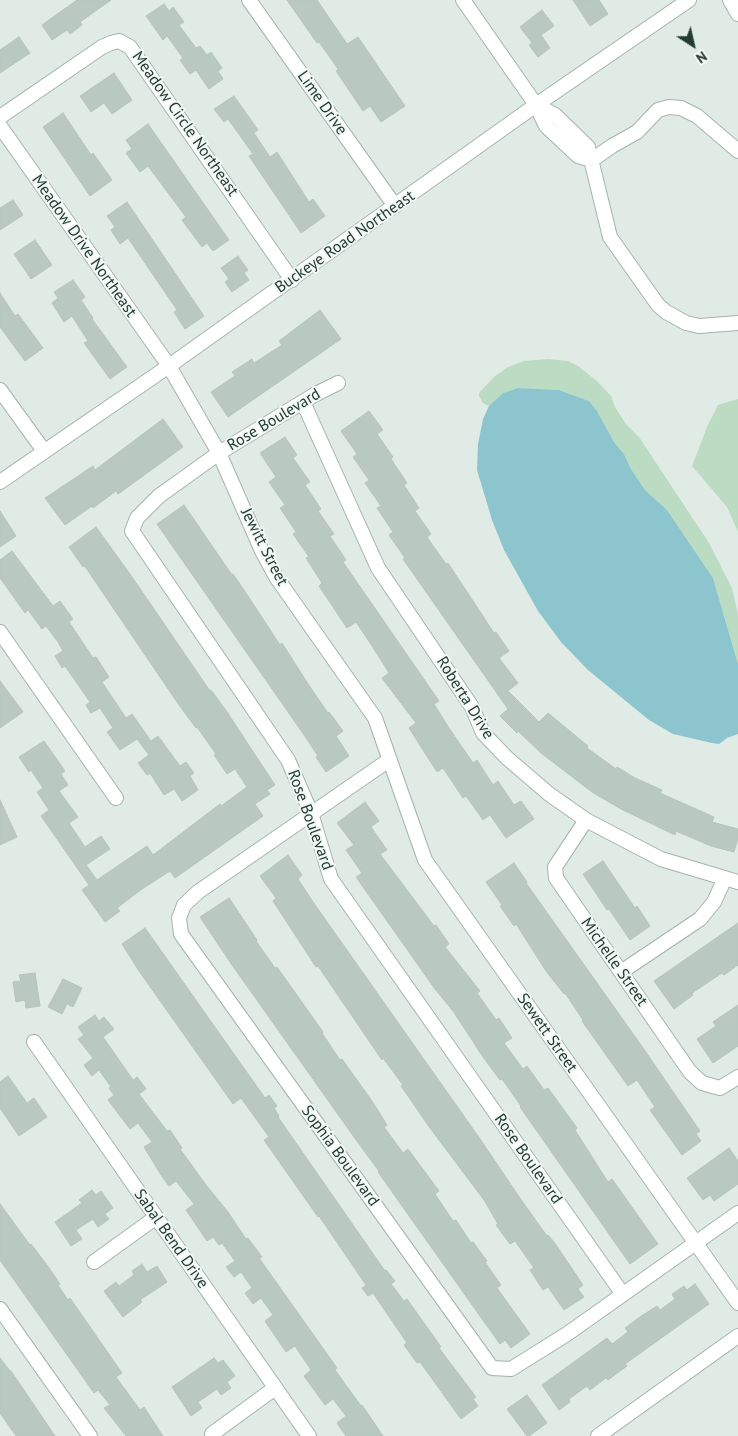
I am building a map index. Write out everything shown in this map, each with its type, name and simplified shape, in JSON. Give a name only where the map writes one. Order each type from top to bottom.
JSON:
[{"type":"street","name":"Lime Drive","points":[[248,0],[395,206]]},
{"type":"street","points":[[463,0],[536,105],[546,126],[578,156],[592,160]]},
{"type":"street","name":"Buckeye Road Northeast","points":[[0,482],[292,280],[536,105],[689,0]]},
{"type":"street","points":[[730,0],[738,14]]},
{"type":"street","name":"Meadow Circle Northeast","points":[[0,117],[102,47],[119,41],[130,47],[292,280]]},
{"type":"street","points":[[592,160],[637,132],[658,110],[668,107],[681,108],[697,116],[738,151]]},
{"type":"street","name":"Meadow Drive Northeast","points":[[0,126],[169,366]]},
{"type":"street","points":[[592,160],[610,237],[658,305],[666,312],[686,323],[699,326],[738,323]]},
{"type":"street","name":"Jewitt Street","points":[[169,366],[219,453],[262,551],[276,577],[375,718],[387,754]]},
{"type":"street","name":"Rose Boulevard","points":[[338,383],[219,453],[159,496],[137,518],[132,531],[288,760],[311,813],[331,879],[622,1293]]},
{"type":"street","points":[[0,390],[44,451]]},
{"type":"street","name":"Roberta Drive","points":[[303,402],[378,568],[472,707],[483,733],[507,758],[549,794],[586,820],[662,859],[731,880]]},
{"type":"street","points":[[0,632],[116,798]]},
{"type":"street","name":"Sophia Boulevard","points":[[387,754],[311,813],[198,892],[184,905],[179,918],[181,934],[492,1368],[511,1369],[567,1334],[622,1293],[738,1213]]},
{"type":"street","name":"Sewett Street","points":[[387,754],[425,860],[738,1303]]},
{"type":"street","name":"Michelle Street","points":[[586,820],[555,867],[556,878],[690,1072],[702,1083],[720,1088],[738,1077]]},
{"type":"street","points":[[621,972],[700,918],[731,880]]},
{"type":"street","name":"Sabal Bend Drive","points":[[34,1042],[155,1218],[309,1436]]},
{"type":"street","points":[[94,1262],[155,1218]]},
{"type":"street","points":[[0,1308],[90,1436]]},
{"type":"street","points":[[598,1436],[738,1336]]},
{"type":"street","points":[[212,1434],[275,1388]]},
{"type":"green space","points":[[548,359],[568,361],[578,366],[597,381],[611,396],[615,407],[626,424],[639,437],[709,543],[732,588],[738,614],[738,664],[713,578],[667,510],[645,490],[589,401],[559,390],[518,388],[503,393],[489,406],[483,403],[479,393],[495,376],[508,367],[524,361]]},
{"type":"green space","points":[[738,399],[738,532],[727,507],[692,466],[718,405]]},
{"type":"water","points":[[518,388],[559,390],[589,401],[645,490],[667,510],[713,578],[738,664],[738,734],[727,738],[719,744],[712,743],[673,734],[649,720],[588,670],[561,642],[538,611],[504,550],[492,520],[477,470],[478,444],[483,419],[489,406],[503,393]]},
{"type":"building","points":[[77,0],[111,0],[80,22],[82,25],[70,34],[67,30],[52,40],[42,25]]},
{"type":"building","points":[[287,0],[317,0],[347,44],[358,37],[405,106],[381,122],[370,106],[363,111],[336,71],[338,69]]},
{"type":"building","points":[[573,0],[599,0],[608,14],[590,26]]},
{"type":"building","points":[[164,4],[169,11],[173,7],[184,22],[179,25],[196,48],[200,46],[207,55],[211,52],[222,68],[218,71],[223,79],[209,89],[196,70],[190,74],[180,60],[183,58],[167,36],[163,40],[146,16]]},
{"type":"building","points":[[542,10],[554,26],[541,35],[550,48],[538,57],[529,45],[532,43],[520,27]]},
{"type":"building","points":[[19,37],[30,53],[0,73],[0,50]]},
{"type":"building","points":[[114,73],[132,100],[112,114],[104,103],[91,112],[80,96]]},
{"type":"building","points":[[234,96],[258,130],[254,133],[270,157],[277,152],[309,202],[313,199],[325,216],[301,233],[249,156],[253,154],[228,119],[224,122],[214,109]]},
{"type":"building","points":[[63,113],[91,155],[93,153],[112,180],[90,196],[43,127]]},
{"type":"building","points":[[148,124],[229,240],[213,251],[207,243],[202,247],[182,220],[186,217],[148,166],[140,172],[126,153],[132,149],[126,140]]},
{"type":"building","points":[[13,200],[23,215],[0,230],[0,208]]},
{"type":"building","points":[[127,202],[204,316],[185,329],[174,312],[177,310],[128,238],[120,244],[111,230],[115,227],[107,216]]},
{"type":"building","points":[[35,240],[52,265],[31,279],[14,254]]},
{"type":"building","points":[[238,256],[248,270],[244,273],[249,280],[232,292],[225,282],[229,279],[221,268]]},
{"type":"building","points":[[73,280],[85,297],[81,300],[92,319],[127,367],[110,379],[84,343],[88,341],[72,316],[64,322],[52,303],[58,298],[54,292]]},
{"type":"building","points":[[0,293],[15,316],[18,314],[43,348],[25,361],[0,327]]},
{"type":"building","points":[[320,310],[341,339],[228,417],[211,392],[235,376],[232,372],[252,359],[254,363],[282,345],[279,341]]},
{"type":"building","points":[[369,411],[383,430],[377,434],[393,457],[391,459],[407,483],[404,485],[419,508],[415,511],[431,534],[427,537],[446,564],[448,563],[494,633],[496,632],[509,651],[499,658],[518,683],[508,691],[539,722],[548,713],[588,746],[587,748],[616,769],[617,767],[635,778],[662,790],[660,793],[714,817],[712,822],[738,829],[738,838],[734,852],[711,846],[676,831],[675,835],[621,809],[592,792],[541,753],[500,716],[508,709],[403,559],[405,558],[389,535],[393,532],[377,508],[381,506],[365,483],[369,480],[353,457],[357,454],[341,431]]},
{"type":"building","points":[[163,419],[183,447],[118,494],[116,491],[65,525],[45,498],[93,466],[95,470]]},
{"type":"building","points":[[285,437],[297,455],[293,458],[310,482],[305,485],[321,509],[318,511],[334,534],[330,536],[346,560],[343,562],[439,701],[434,704],[449,728],[473,763],[477,760],[493,785],[498,781],[514,805],[521,801],[534,819],[506,838],[490,815],[483,820],[466,796],[463,798],[443,768],[437,772],[409,728],[416,723],[382,678],[389,673],[374,649],[356,622],[347,628],[319,586],[322,583],[306,558],[309,557],[293,534],[296,532],[280,508],[285,505],[269,482],[276,477],[260,453]]},
{"type":"building","points":[[184,505],[280,645],[282,643],[328,713],[343,731],[336,736],[349,756],[326,772],[302,732],[157,524]]},
{"type":"building","points":[[0,511],[16,536],[0,547]]},
{"type":"building","points":[[96,527],[210,691],[227,712],[275,785],[267,790],[270,794],[255,804],[263,816],[175,878],[170,871],[142,889],[117,908],[120,911],[105,922],[82,890],[89,885],[41,816],[49,810],[37,792],[43,788],[31,770],[29,772],[19,757],[44,741],[65,771],[61,774],[68,785],[59,791],[78,817],[69,823],[85,847],[101,836],[110,849],[86,865],[97,880],[147,846],[153,855],[220,804],[221,806],[247,787],[235,769],[227,774],[214,755],[216,754],[179,705],[84,565],[83,567],[69,547]]},
{"type":"building","points":[[12,551],[53,606],[60,601],[73,619],[69,622],[93,658],[96,657],[109,677],[102,682],[126,718],[132,714],[151,741],[158,736],[180,766],[186,762],[194,773],[190,776],[198,790],[182,801],[174,789],[164,795],[150,773],[147,775],[138,763],[149,755],[137,739],[120,750],[107,732],[113,728],[100,708],[91,713],[86,705],[90,702],[65,666],[62,668],[55,656],[63,651],[58,642],[46,626],[42,629],[28,610],[25,613],[0,578],[0,560]]},
{"type":"building","points":[[0,681],[23,712],[0,728]]},
{"type":"building","points":[[0,800],[17,837],[0,845]]},
{"type":"building","points":[[365,802],[379,821],[371,827],[387,850],[380,854],[434,926],[436,925],[449,944],[445,947],[480,991],[477,993],[496,1020],[499,1018],[512,1038],[504,1043],[523,1069],[527,1066],[544,1090],[548,1088],[577,1128],[575,1130],[608,1182],[612,1179],[658,1244],[630,1264],[502,1079],[500,1080],[483,1057],[453,1011],[435,989],[356,877],[362,873],[346,850],[354,845],[337,823]]},
{"type":"building","points":[[288,855],[302,875],[298,879],[313,902],[583,1285],[578,1289],[584,1297],[564,1310],[548,1287],[543,1290],[530,1270],[534,1268],[515,1241],[510,1244],[496,1225],[498,1224],[484,1200],[430,1128],[401,1086],[403,1085],[383,1058],[382,1060],[318,966],[316,967],[273,901],[276,898],[260,876]]},
{"type":"building","points":[[603,861],[635,908],[637,906],[650,926],[630,940],[583,874]]},
{"type":"building","points":[[514,863],[526,883],[700,1131],[696,1134],[701,1141],[682,1155],[650,1110],[655,1107],[637,1080],[628,1086],[582,1021],[565,993],[546,971],[516,924],[514,926],[500,906],[502,905],[486,882]]},
{"type":"building","points":[[229,898],[275,968],[277,967],[323,1032],[340,1060],[342,1059],[372,1101],[387,1125],[384,1127],[403,1153],[408,1149],[439,1191],[435,1194],[453,1221],[456,1220],[471,1243],[473,1242],[487,1261],[485,1262],[501,1285],[497,1288],[530,1334],[511,1348],[505,1340],[500,1344],[200,917]]},
{"type":"building","points":[[738,923],[738,965],[692,993],[693,995],[674,1009],[654,981]]},
{"type":"building","points":[[145,928],[265,1098],[269,1095],[277,1106],[274,1108],[278,1117],[385,1271],[395,1281],[391,1284],[404,1301],[407,1299],[441,1347],[439,1348],[476,1397],[473,1399],[478,1406],[461,1419],[420,1362],[417,1363],[404,1345],[407,1343],[373,1293],[368,1296],[362,1288],[366,1285],[264,1140],[269,1137],[241,1098],[233,1104],[139,971],[122,944]]},
{"type":"building","points":[[35,973],[40,1006],[26,1008],[25,1000],[16,1002],[13,982],[21,981],[19,975]]},
{"type":"building","points":[[63,979],[82,988],[73,1007],[67,1004],[62,1014],[48,1007]]},
{"type":"building","points":[[738,1005],[738,1046],[713,1063],[697,1039],[716,1026],[713,1022]]},
{"type":"building","points":[[95,1015],[99,1021],[104,1017],[114,1029],[103,1037],[133,1080],[137,1077],[146,1089],[139,1094],[167,1131],[170,1130],[182,1148],[180,1149],[206,1185],[228,1212],[246,1239],[248,1238],[262,1257],[259,1258],[337,1368],[335,1370],[383,1436],[346,1436],[337,1423],[346,1416],[333,1399],[325,1405],[304,1376],[311,1370],[295,1346],[286,1352],[265,1321],[273,1315],[261,1298],[253,1304],[245,1293],[252,1288],[241,1272],[234,1277],[226,1267],[235,1261],[222,1243],[219,1245],[213,1237],[207,1241],[186,1210],[194,1204],[176,1181],[169,1186],[161,1175],[144,1147],[152,1142],[138,1123],[130,1129],[108,1100],[114,1095],[109,1088],[111,1087],[99,1070],[92,1076],[84,1065],[93,1058],[78,1039],[84,1035],[78,1027]]},
{"type":"building","points":[[8,1076],[27,1103],[34,1098],[47,1117],[19,1136],[0,1108],[0,1082]]},
{"type":"building","points":[[729,1148],[738,1161],[738,1184],[714,1201],[710,1195],[703,1200],[687,1178]]},
{"type":"building","points":[[92,1190],[96,1195],[101,1191],[113,1208],[105,1214],[109,1219],[98,1227],[93,1219],[76,1230],[82,1239],[71,1246],[55,1222],[82,1203],[79,1200]]},
{"type":"building","points":[[0,1204],[47,1265],[68,1300],[70,1298],[122,1373],[116,1377],[140,1410],[144,1407],[163,1436],[126,1436],[104,1408],[110,1405],[98,1390],[94,1393],[0,1260]]},
{"type":"building","points":[[142,1264],[147,1272],[157,1266],[167,1282],[140,1300],[142,1302],[123,1317],[104,1291],[116,1282],[119,1286],[134,1275],[132,1271]]},
{"type":"building","points":[[695,1284],[709,1304],[625,1364],[627,1366],[608,1380],[606,1378],[590,1390],[587,1386],[569,1399],[570,1402],[559,1410],[542,1385],[607,1338],[612,1344],[628,1332],[625,1328],[640,1317],[657,1306],[660,1310],[675,1299],[672,1294],[684,1286],[687,1290]]},
{"type":"building","points":[[0,1358],[55,1436],[16,1436],[0,1413]]},
{"type":"building","points":[[214,1358],[218,1363],[223,1360],[235,1376],[227,1382],[231,1388],[221,1395],[217,1389],[198,1402],[202,1408],[191,1416],[172,1387]]},
{"type":"building","points":[[527,1395],[547,1423],[529,1436],[527,1436],[507,1409]]}]
